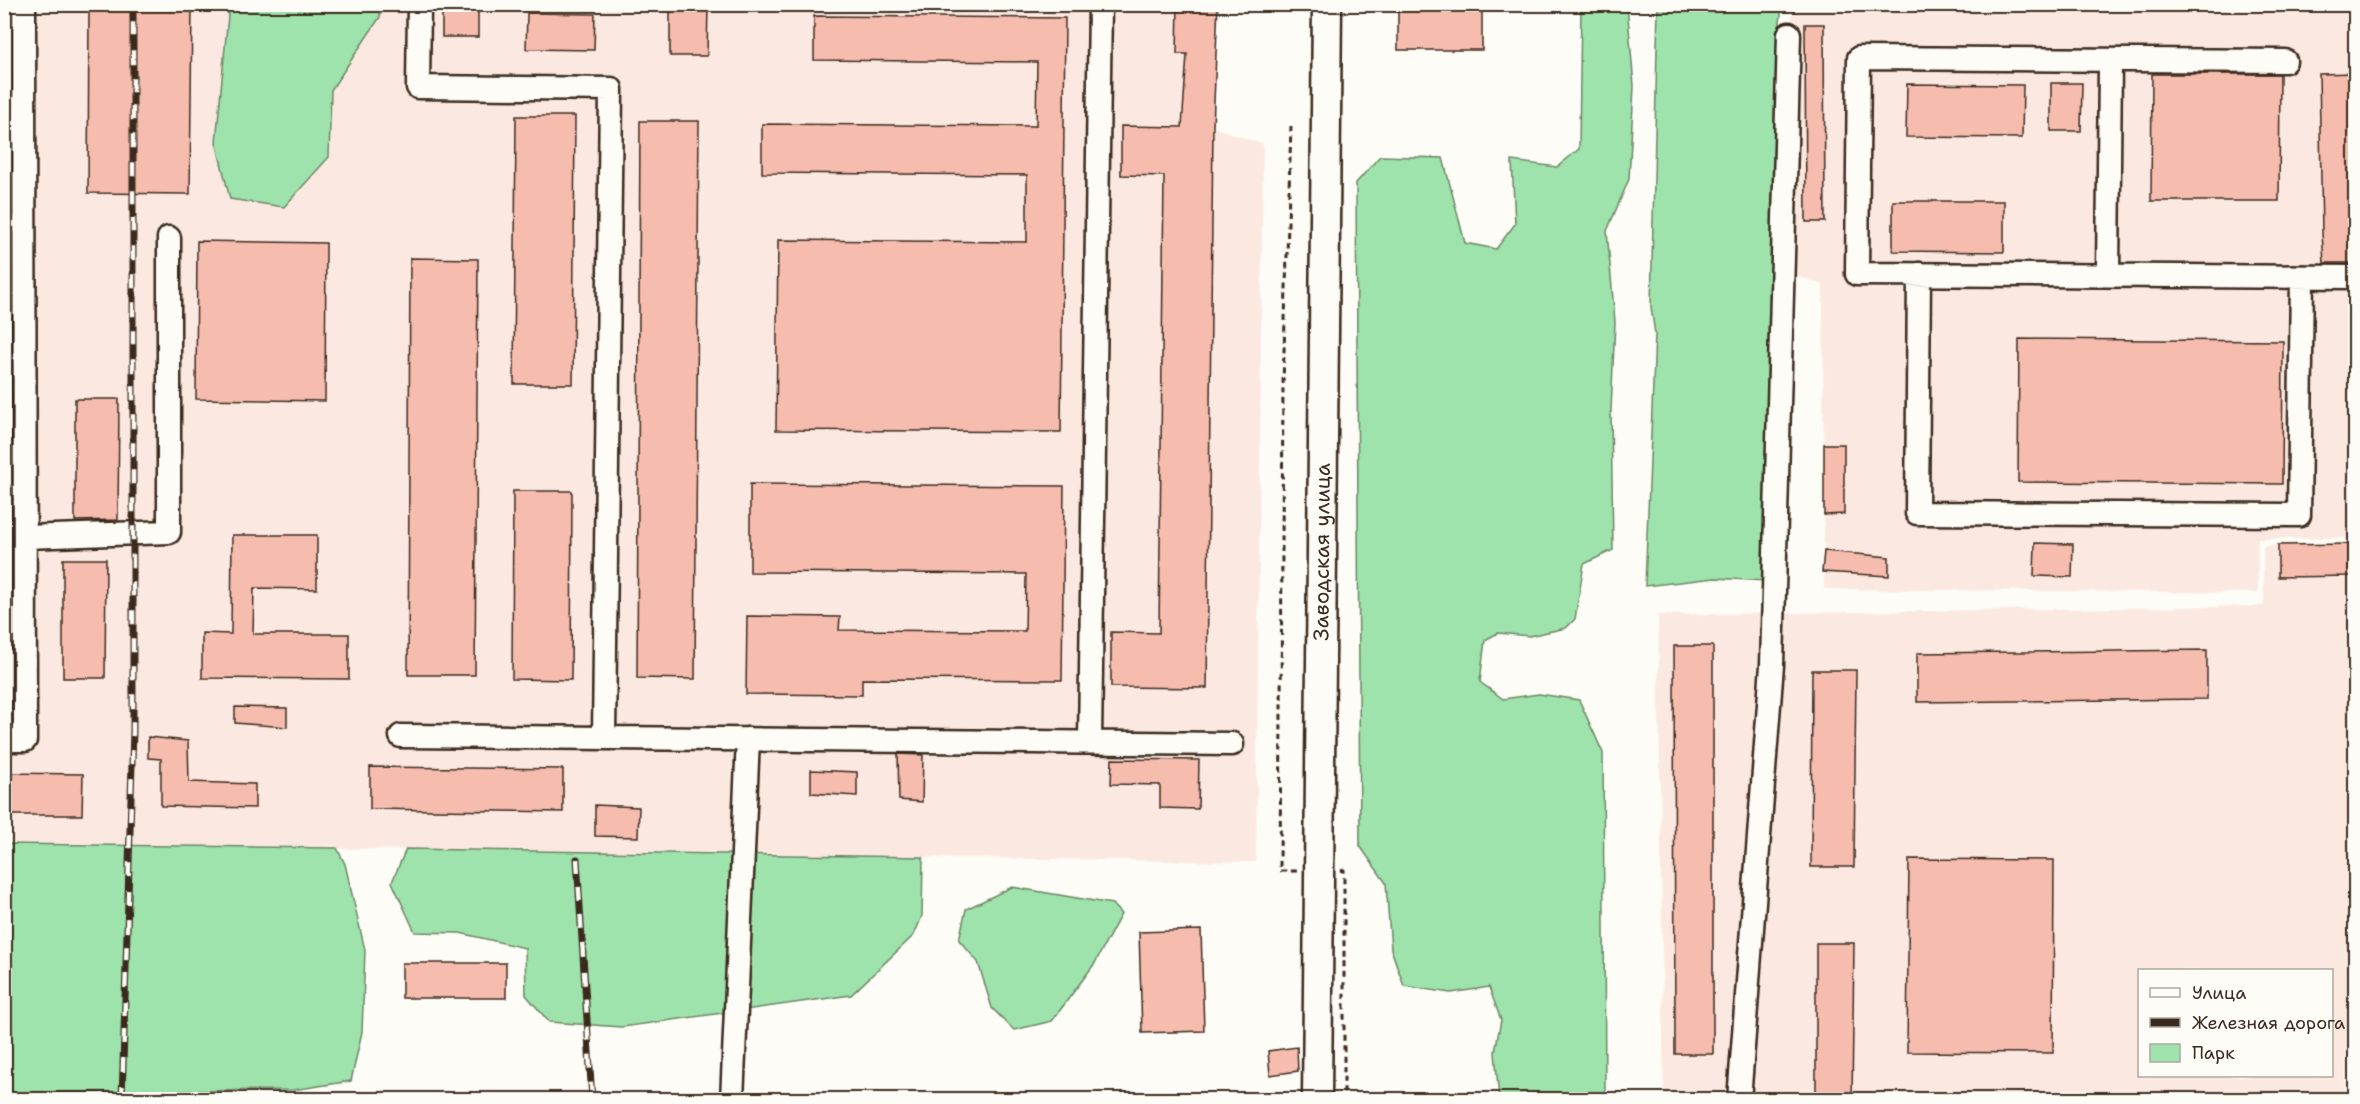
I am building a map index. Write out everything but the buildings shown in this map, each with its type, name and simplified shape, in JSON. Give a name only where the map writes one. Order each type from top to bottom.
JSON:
[{"type":"main road","name":"Заводская улица","points":[[1317,1100],[1327,4]]},
{"type":"lane","points":[[4,740],[25,741],[24,4]]},
{"type":"lane","points":[[419,4],[418,87],[611,89],[604,738]]},
{"type":"lane","points":[[1090,742],[1100,4]]},
{"type":"lane","points":[[1739,1100],[1772,665],[1789,34]]},
{"type":"lane","points":[[2285,60],[1859,58],[1857,274],[2355,277]]},
{"type":"lane","points":[[2108,275],[2110,60]]},
{"type":"lane","points":[[24,537],[169,532],[169,238]]},
{"type":"lane","points":[[1919,274],[1917,513],[2299,515],[2302,277]]},
{"type":"lane","points":[[400,736],[1232,744]]},
{"type":"lane","points":[[732,1100],[748,739]]},
{"type":"shaded area","points":[[5,5],[1218,5],[1213,127],[1263,144],[1256,862],[5,844]]},
{"type":"shaded area","points":[[1792,8],[2355,10],[2355,538],[2258,539],[2258,593],[1824,589],[1823,285],[1788,273]]},
{"type":"shaded area","points":[[2355,542],[2355,676],[2345,1099],[1664,1099],[1658,615],[2264,606],[2263,546]]},
{"type":"green space","points":[[229,5],[380,5],[380,17],[331,90],[329,157],[284,207],[230,199],[216,142]]},
{"type":"green space","points":[[1581,5],[1627,5],[1634,86],[1629,179],[1607,231],[1615,322],[1611,410],[1613,550],[1584,564],[1575,619],[1566,628],[1529,636],[1498,633],[1485,640],[1480,682],[1503,699],[1539,694],[1579,700],[1603,753],[1605,1091],[1594,1099],[1499,1099],[1495,1052],[1501,1020],[1489,987],[1451,993],[1404,986],[1391,949],[1386,883],[1360,846],[1356,183],[1380,156],[1443,158],[1465,243],[1496,249],[1515,224],[1512,161],[1557,167],[1579,149]]},
{"type":"green space","points":[[1658,5],[1782,5],[1779,31],[1765,581],[1715,578],[1645,586],[1655,334],[1651,307]]},
{"type":"green space","points":[[4,844],[337,848],[345,864],[365,950],[362,1032],[351,1081],[293,1090],[5,1093]]},
{"type":"green space","points":[[406,849],[923,857],[922,916],[914,935],[851,995],[622,1027],[549,1022],[526,995],[525,948],[460,933],[415,932],[392,882]]},
{"type":"green space","points":[[1012,887],[1112,904],[1121,914],[1095,963],[1052,1021],[1014,1030],[992,1008],[978,962],[959,940],[966,909]]},
{"type":"railway","points":[[122,1100],[133,730],[133,4]]},
{"type":"railway","points":[[577,859],[592,1100]]}]
